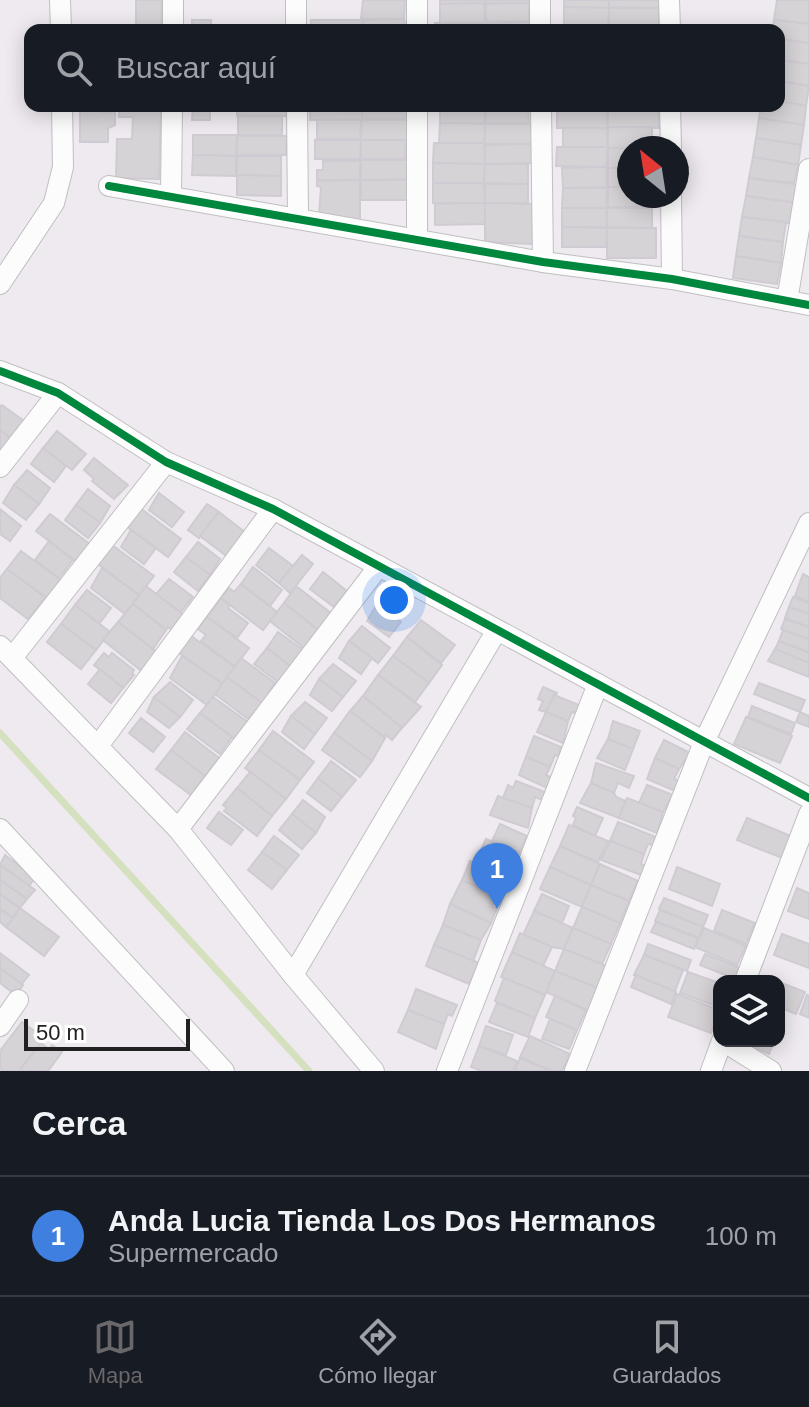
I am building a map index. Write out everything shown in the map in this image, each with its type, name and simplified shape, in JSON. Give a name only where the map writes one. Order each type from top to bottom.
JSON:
[{"type":"street","points":[[60,0],[61,24]]},
{"type":"street","points":[[173,0],[173,24]]},
{"type":"street","points":[[296,0],[296,24]]},
{"type":"street","points":[[417,0],[417,24]]},
{"type":"street","points":[[540,0],[540,24]]},
{"type":"street","points":[[669,0],[670,24]]},
{"type":"street","points":[[0,284],[54,203],[63,167],[62,112]]},
{"type":"street","points":[[171,195],[172,112]]},
{"type":"street","points":[[297,112],[298,218]]},
{"type":"street","points":[[417,112],[417,239]]},
{"type":"street","points":[[541,112],[543,262]]},
{"type":"street","points":[[670,112],[671,136]]},
{"type":"street","points":[[787,301],[809,169]]},
{"type":"street","points":[[109,186],[543,262],[672,279],[809,305]]},
{"type":"street","points":[[671,208],[672,279]]},
{"type":"street","points":[[0,371],[58,393],[166,462],[273,509],[809,798]]},
{"type":"street","points":[[0,467],[58,393]]},
{"type":"street","points":[[166,462],[6,652],[178,829],[293,975],[374,1071]]},
{"type":"street","points":[[98,746],[273,509]]},
{"type":"street","points":[[575,1071],[704,742],[809,523]]},
{"type":"street","points":[[178,829],[379,566]]},
{"type":"street","points":[[293,975],[497,630]]},
{"type":"street","points":[[447,1071],[598,684]]},
{"type":"street","points":[[747,975],[809,814]]},
{"type":"street","points":[[0,829],[218,1068]]},
{"type":"street","points":[[0,1026],[18,1000]]},
{"type":"street","points":[[711,1071],[721,1047]]},
{"type":"street","points":[[733,1047],[771,1071]]},
{"type":"building","points":[[136,0],[162,0],[161,24],[136,24]]},
{"type":"building","points":[[363,0],[405,0],[404,19],[361,19]]},
{"type":"building","points":[[440,0],[484,0],[484,3],[440,4]]},
{"type":"building","points":[[486,0],[532,0],[532,3],[486,3]]},
{"type":"building","points":[[564,0],[609,0],[609,8],[564,7]]},
{"type":"building","points":[[609,0],[659,0],[659,8],[609,7]]},
{"type":"building","points":[[777,0],[809,0],[809,24],[774,20]]},
{"type":"building","points":[[484,3],[485,23],[440,23],[440,4]]},
{"type":"building","points":[[529,3],[529,21],[486,22],[486,4]]},
{"type":"building","points":[[564,7],[609,8],[608,24],[564,24]]},
{"type":"building","points":[[609,8],[659,8],[659,24],[609,24]]},
{"type":"building","points":[[404,19],[405,24],[363,24],[363,20]]},
{"type":"building","points":[[192,20],[211,20],[211,24],[192,24]]},
{"type":"building","points":[[311,20],[363,20],[363,24],[311,24]]},
{"type":"building","points":[[774,20],[809,24],[809,43],[785,40],[785,24],[774,24]]},
{"type":"building","points":[[529,22],[529,24],[485,24]]},
{"type":"building","points":[[435,23],[485,23],[485,24]]},
{"type":"building","points":[[785,40],[809,43],[809,64],[785,61]]},
{"type":"building","points":[[785,61],[809,64],[809,86],[785,82]]},
{"type":"building","points":[[785,82],[809,86],[806,106],[785,102]]},
{"type":"building","points":[[785,102],[806,106],[804,125],[759,118],[760,112],[785,112]]},
{"type":"building","points":[[80,112],[115,112],[115,125],[108,128],[108,142],[80,142]]},
{"type":"building","points":[[119,112],[161,112],[159,179],[116,178],[117,139],[132,139],[133,117],[119,117]]},
{"type":"building","points":[[193,112],[210,112],[210,120],[192,120]]},
{"type":"building","points":[[237,112],[286,112],[286,116],[237,115]]},
{"type":"building","points":[[310,112],[362,112],[362,119],[310,120]]},
{"type":"building","points":[[362,112],[412,112],[412,119],[362,119]]},
{"type":"building","points":[[440,112],[485,112],[485,123],[440,123]]},
{"type":"building","points":[[485,112],[528,112],[529,123],[486,123]]},
{"type":"building","points":[[557,112],[607,112],[607,128],[557,128]]},
{"type":"building","points":[[608,112],[658,112],[659,128],[608,127]]},
{"type":"building","points":[[238,116],[282,116],[282,135],[238,135]]},
{"type":"building","points":[[759,118],[804,125],[801,145],[756,138]]},
{"type":"building","points":[[317,120],[361,120],[360,139],[317,139]]},
{"type":"building","points":[[362,120],[411,120],[412,140],[361,140]]},
{"type":"building","points":[[440,123],[485,124],[484,143],[439,143]]},
{"type":"building","points":[[485,124],[535,124],[535,144],[485,144]]},
{"type":"building","points":[[608,127],[652,127],[652,136],[617,136],[617,148],[608,148]]},
{"type":"building","points":[[563,128],[607,128],[607,147],[563,147]]},
{"type":"building","points":[[193,135],[237,135],[236,156],[193,155]]},
{"type":"building","points":[[237,136],[287,136],[286,155],[237,155]]},
{"type":"building","points":[[756,138],[801,145],[798,165],[753,157]]},
{"type":"building","points":[[315,140],[361,140],[360,159],[315,159]]},
{"type":"building","points":[[361,140],[406,140],[405,159],[361,159]]},
{"type":"building","points":[[434,143],[484,143],[485,164],[433,163]]},
{"type":"building","points":[[535,144],[535,163],[485,164],[485,145]]},
{"type":"building","points":[[557,147],[607,147],[607,167],[556,166]]},
{"type":"building","points":[[608,148],[617,148],[617,168],[608,168]]},
{"type":"building","points":[[193,155],[236,156],[236,176],[192,175]]},
{"type":"building","points":[[237,156],[281,156],[281,176],[237,175]]},
{"type":"building","points":[[753,157],[798,165],[794,183],[749,178]]},
{"type":"building","points":[[361,160],[412,160],[412,179],[361,180]]},
{"type":"building","points":[[323,161],[360,161],[360,180],[317,180],[317,170],[323,170]]},
{"type":"building","points":[[433,163],[485,164],[484,183],[433,183]]},
{"type":"building","points":[[485,164],[528,164],[528,184],[484,183]]},
{"type":"building","points":[[607,167],[607,187],[563,188],[562,168]]},
{"type":"building","points":[[608,168],[617,168],[617,187],[608,187]]},
{"type":"building","points":[[237,175],[281,176],[281,196],[237,195]]},
{"type":"building","points":[[749,178],[800,185],[797,203],[746,196]]},
{"type":"building","points":[[360,180],[360,221],[319,216],[321,187],[317,186],[317,181]]},
{"type":"building","points":[[361,180],[410,180],[410,200],[361,200]]},
{"type":"building","points":[[433,183],[484,183],[485,203],[433,203]]},
{"type":"building","points":[[485,184],[528,184],[528,203],[485,203]]},
{"type":"building","points":[[608,187],[617,187],[617,207],[608,207]]},
{"type":"building","points":[[563,188],[607,188],[606,208],[562,208]]},
{"type":"building","points":[[746,196],[797,203],[795,224],[742,217]]},
{"type":"building","points":[[485,203],[485,224],[435,225],[435,204]]},
{"type":"building","points":[[485,203],[534,204],[532,244],[485,242]]},
{"type":"building","points":[[562,208],[606,208],[607,227],[562,227]]},
{"type":"building","points":[[607,208],[652,208],[652,228],[607,227]]},
{"type":"building","points":[[742,217],[786,222],[783,242],[739,236]]},
{"type":"building","points":[[562,227],[607,228],[606,247],[562,247]]},
{"type":"building","points":[[607,228],[656,228],[656,258],[607,258]]},
{"type":"building","points":[[739,236],[783,242],[781,263],[736,256]]},
{"type":"building","points":[[736,256],[781,263],[777,284],[733,278]]},
{"type":"building","points":[[2,405],[24,421],[10,438],[0,430]]},
{"type":"building","points":[[0,430],[10,438],[0,452]]},
{"type":"building","points":[[57,431],[86,454],[72,470],[43,448]]},
{"type":"building","points":[[43,448],[66,466],[54,482],[31,464]]},
{"type":"building","points":[[94,458],[128,485],[114,499],[84,470]]},
{"type":"building","points":[[27,470],[50,488],[39,504],[14,485]]},
{"type":"building","points":[[14,485],[39,504],[26,520],[3,503]]},
{"type":"building","points":[[88,489],[110,506],[100,523],[76,505]]},
{"type":"building","points":[[159,493],[184,512],[172,527],[149,510]]},
{"type":"building","points":[[207,504],[219,512],[199,538],[188,530]]},
{"type":"building","points":[[76,505],[100,523],[88,538],[65,520]]},
{"type":"building","points":[[140,508],[181,539],[168,557],[126,526]]},
{"type":"building","points":[[0,509],[21,526],[10,541],[0,534]]},
{"type":"building","points":[[219,512],[246,533],[228,557],[200,536]]},
{"type":"building","points":[[50,514],[91,545],[78,563],[36,531]]},
{"type":"building","points":[[131,530],[156,548],[144,564],[121,547]]},
{"type":"building","points":[[49,541],[73,560],[59,578],[35,560]]},
{"type":"building","points":[[198,542],[220,559],[210,575],[186,557]]},
{"type":"building","points":[[112,545],[154,576],[139,595],[98,564]]},
{"type":"building","points":[[269,548],[293,566],[279,583],[256,565]]},
{"type":"building","points":[[21,551],[62,581],[48,599],[7,569]]},
{"type":"building","points":[[302,555],[313,564],[290,593],[279,583]]},
{"type":"building","points":[[186,557],[210,575],[198,591],[174,572]]},
{"type":"building","points":[[253,567],[282,590],[270,606],[241,584]]},
{"type":"building","points":[[102,568],[139,595],[125,614],[91,588]]},
{"type":"building","points":[[7,569],[45,597],[28,619],[0,598],[0,578]]},
{"type":"building","points":[[323,572],[347,591],[334,607],[310,589]]},
{"type":"building","points":[[803,574],[809,577],[809,602],[795,596]]},
{"type":"building","points":[[169,579],[193,597],[180,613],[156,594]]},
{"type":"building","points":[[241,584],[277,612],[263,630],[221,598],[229,588],[234,592]]},
{"type":"building","points":[[146,586],[186,617],[174,632],[168,627],[166,630],[133,604]]},
{"type":"building","points":[[296,586],[332,614],[318,630],[284,603]]},
{"type":"building","points":[[87,590],[111,608],[99,624],[75,605]]},
{"type":"building","points":[[793,597],[809,603],[809,614],[789,607]]},
{"type":"building","points":[[221,598],[230,605],[228,608],[248,623],[237,638],[207,617]]},
{"type":"building","points":[[284,603],[318,630],[304,648],[270,621]]},
{"type":"building","points":[[133,604],[166,630],[153,649],[118,622]]},
{"type":"building","points":[[377,604],[401,622],[389,637],[367,621]]},
{"type":"building","points":[[75,605],[110,632],[96,650],[61,624]]},
{"type":"building","points":[[789,607],[809,614],[809,627],[785,618]]},
{"type":"building","points":[[207,617],[249,648],[235,667],[201,641],[206,635],[198,629]]},
{"type":"building","points":[[785,619],[809,627],[809,639],[781,629]]},
{"type":"building","points":[[421,620],[455,645],[441,663],[407,637]]},
{"type":"building","points":[[118,622],[159,654],[144,673],[103,640]]},
{"type":"building","points":[[61,624],[96,650],[81,669],[47,642]]},
{"type":"building","points":[[362,626],[390,648],[378,663],[349,641]]},
{"type":"building","points":[[783,630],[809,639],[809,652],[779,641]]},
{"type":"building","points":[[278,632],[303,650],[290,666],[267,648]]},
{"type":"building","points":[[191,636],[235,667],[223,684],[179,653]]},
{"type":"building","points":[[407,637],[442,665],[429,683],[393,656]]},
{"type":"building","points":[[349,641],[372,658],[361,674],[339,658]]},
{"type":"building","points":[[779,641],[809,653],[809,663],[775,649]]},
{"type":"building","points":[[267,648],[290,666],[278,682],[254,664]]},
{"type":"building","points":[[775,649],[809,663],[809,677],[768,661]]},
{"type":"building","points":[[104,653],[109,657],[112,653],[134,670],[134,675],[123,688],[94,665]]},
{"type":"building","points":[[182,656],[223,684],[207,705],[170,678]]},
{"type":"building","points":[[393,656],[429,683],[415,702],[378,675]]},
{"type":"building","points":[[241,658],[275,683],[269,692],[272,694],[263,704],[227,677]]},
{"type":"building","points":[[333,664],[356,681],[343,697],[319,679]]},
{"type":"building","points":[[100,669],[123,688],[111,703],[88,684]]},
{"type":"building","points":[[378,675],[421,707],[402,728],[363,696]]},
{"type":"building","points":[[227,677],[263,704],[248,719],[215,694]]},
{"type":"building","points":[[319,679],[343,697],[332,711],[310,695]]},
{"type":"building","points":[[170,682],[193,700],[180,717],[154,697]]},
{"type":"building","points":[[759,683],[805,700],[800,712],[754,694]]},
{"type":"building","points":[[543,687],[557,693],[546,712],[539,710],[543,701],[538,699]]},
{"type":"building","points":[[554,695],[579,705],[568,721],[546,712]]},
{"type":"building","points":[[363,696],[402,728],[392,740],[350,711]]},
{"type":"building","points":[[154,697],[180,717],[169,728],[147,712]]},
{"type":"building","points":[[213,697],[252,725],[239,742],[200,713]]},
{"type":"building","points":[[305,702],[327,718],[315,734],[291,716]]},
{"type":"building","points":[[752,706],[795,723],[791,734],[748,717]]},
{"type":"building","points":[[350,711],[385,738],[372,761],[334,733]]},
{"type":"building","points":[[546,712],[568,721],[563,743],[537,732]]},
{"type":"building","points":[[800,712],[809,716],[809,727],[796,722]]},
{"type":"building","points":[[200,713],[232,737],[220,754],[187,729]]},
{"type":"building","points":[[291,716],[315,734],[304,749],[282,732]]},
{"type":"building","points":[[746,717],[792,736],[780,763],[734,744]]},
{"type":"building","points":[[141,718],[165,737],[153,752],[129,733]]},
{"type":"building","points":[[613,721],[640,731],[633,749],[608,739]]},
{"type":"building","points":[[273,731],[314,762],[300,780],[259,750]]},
{"type":"building","points":[[185,732],[219,758],[205,776],[171,750]]},
{"type":"building","points":[[334,733],[372,761],[360,777],[322,750]]},
{"type":"building","points":[[534,736],[561,747],[550,767],[526,757]]},
{"type":"building","points":[[608,739],[633,749],[625,770],[597,758]]},
{"type":"building","points":[[664,740],[690,753],[679,769],[655,758]]},
{"type":"building","points":[[171,750],[205,776],[191,795],[156,769]]},
{"type":"building","points":[[259,750],[300,780],[286,799],[245,768]]},
{"type":"building","points":[[526,757],[550,767],[546,775],[552,778],[547,788],[519,775]]},
{"type":"building","points":[[655,758],[679,769],[674,779],[679,781],[675,791],[647,779]]},
{"type":"building","points":[[331,761],[356,780],[342,797],[318,778]]},
{"type":"building","points":[[596,763],[634,776],[629,788],[618,783],[614,793],[591,783]]},
{"type":"building","points":[[250,772],[286,799],[272,816],[237,788]]},
{"type":"building","points":[[318,778],[342,797],[331,811],[307,793]]},
{"type":"building","points":[[516,781],[545,792],[542,800],[535,797],[532,808],[503,798],[508,785],[513,788]]},
{"type":"building","points":[[591,783],[626,801],[619,818],[580,803]]},
{"type":"building","points":[[647,785],[673,795],[663,812],[639,803]]},
{"type":"building","points":[[237,788],[272,816],[257,836],[224,811],[227,808],[223,805]]},
{"type":"building","points":[[498,796],[532,808],[528,828],[490,815]]},
{"type":"building","points":[[627,798],[663,812],[657,833],[619,818]]},
{"type":"building","points":[[303,800],[325,817],[316,833],[292,814]]},
{"type":"building","points":[[577,807],[603,818],[595,836],[573,825]]},
{"type":"building","points":[[219,812],[243,830],[231,845],[207,828]]},
{"type":"building","points":[[292,814],[316,833],[302,849],[279,830]]},
{"type":"building","points":[[747,818],[791,836],[782,858],[737,840]]},
{"type":"building","points":[[618,822],[656,837],[653,845],[648,844],[644,854],[610,841]]},
{"type":"building","points":[[500,824],[527,836],[519,853],[492,841]]},
{"type":"building","points":[[569,825],[608,841],[598,862],[560,846]]},
{"type":"building","points":[[274,836],[299,855],[287,870],[262,852]]},
{"type":"building","points":[[486,839],[519,853],[510,872],[477,858]]},
{"type":"building","points":[[610,841],[644,854],[641,864],[645,866],[641,875],[601,860]]},
{"type":"building","points":[[560,846],[600,864],[591,885],[550,867]]},
{"type":"building","points":[[262,852],[287,870],[272,889],[248,870]]},
{"type":"building","points":[[5,855],[35,878],[29,886],[0,865]]},
{"type":"building","points":[[470,861],[510,879],[506,887],[501,885],[497,896],[462,880]]},
{"type":"building","points":[[600,864],[638,881],[629,901],[591,885]]},
{"type":"building","points":[[0,865],[35,890],[27,899],[0,880]]},
{"type":"building","points":[[550,867],[591,885],[582,907],[540,889]]},
{"type":"building","points":[[677,867],[720,884],[712,906],[669,889]]},
{"type":"building","points":[[0,880],[27,899],[20,908],[0,894]]},
{"type":"building","points":[[462,880],[497,896],[492,907],[497,908],[491,923],[450,904]]},
{"type":"building","points":[[591,885],[629,901],[620,923],[582,907]]},
{"type":"building","points":[[797,888],[809,893],[809,919],[788,911]]},
{"type":"building","points":[[0,894],[20,908],[13,918],[0,909]]},
{"type":"building","points":[[542,894],[569,906],[562,923],[534,911]]},
{"type":"building","points":[[664,898],[708,915],[703,927],[659,909]]},
{"type":"building","points":[[450,904],[491,923],[481,940],[443,925]]},
{"type":"building","points":[[582,907],[620,923],[611,944],[573,928]]},
{"type":"building","points":[[20,908],[59,937],[44,956],[6,927]]},
{"type":"building","points":[[0,909],[13,918],[6,927],[0,922]]},
{"type":"building","points":[[660,910],[703,927],[699,938],[655,921]]},
{"type":"building","points":[[722,910],[755,923],[746,944],[714,931]]},
{"type":"building","points":[[534,911],[573,928],[564,949],[523,935]]},
{"type":"building","points":[[656,922],[698,938],[694,949],[651,932]]},
{"type":"building","points":[[443,925],[481,940],[473,961],[434,945]]},
{"type":"building","points":[[573,928],[611,944],[602,964],[564,949]]},
{"type":"building","points":[[704,928],[746,946],[737,965],[695,947]]},
{"type":"building","points":[[520,933],[552,947],[543,966],[512,952]]},
{"type":"building","points":[[782,934],[809,944],[809,968],[774,955]]},
{"type":"building","points":[[648,944],[691,960],[687,971],[644,955]]},
{"type":"building","points":[[434,945],[479,963],[469,984],[426,966]]},
{"type":"building","points":[[564,949],[609,967],[600,989],[555,971]]},
{"type":"building","points":[[512,952],[555,971],[545,995],[501,977]]},
{"type":"building","points":[[0,953],[29,975],[21,985],[0,968]]},
{"type":"building","points":[[705,954],[740,968],[737,975],[725,975],[700,965]]},
{"type":"building","points":[[644,955],[683,970],[675,991],[634,975]]},
{"type":"building","points":[[0,968],[23,985],[16,995],[0,983]]},
{"type":"building","points":[[555,971],[600,989],[591,1012],[546,992]]},
{"type":"building","points":[[688,972],[713,981],[713,1005],[680,993]]},
{"type":"building","points":[[636,975],[676,992],[671,1004],[631,987]]},
{"type":"building","points":[[504,978],[545,995],[535,1018],[495,1001]]},
{"type":"building","points":[[785,984],[805,992],[796,1014],[785,1009]]},
{"type":"building","points":[[416,989],[457,1005],[452,1016],[448,1014],[444,1024],[408,1010]]},
{"type":"building","points":[[677,994],[713,1008],[713,1027],[711,1033],[668,1017]]},
{"type":"building","points":[[555,996],[586,1010],[577,1030],[546,1017]]},
{"type":"building","points":[[809,996],[809,1018],[800,1014]]},
{"type":"building","points":[[497,1003],[535,1018],[528,1037],[489,1022]]},
{"type":"building","points":[[408,1010],[444,1024],[436,1049],[398,1032]]},
{"type":"building","points":[[550,1019],[577,1030],[569,1049],[542,1039]]},
{"type":"building","points":[[22,1022],[44,1038],[19,1071],[3,1071],[0,1069],[0,1051]]},
{"type":"building","points":[[486,1026],[513,1035],[506,1055],[479,1046]]},
{"type":"building","points":[[530,1036],[570,1054],[562,1071],[552,1071],[520,1057]]},
{"type":"building","points":[[41,1043],[49,1049],[52,1045],[62,1052],[48,1071],[19,1071]]},
{"type":"building","points":[[479,1046],[517,1061],[513,1071],[482,1071],[471,1067]]},
{"type":"building","points":[[753,1047],[772,1047],[769,1054]]},
{"type":"building","points":[[520,1058],[551,1071],[515,1071]]},
{"type":"waterway","points":[[0,733],[309,1071]]},
{"type":"cycle path","points":[[109,186],[543,262],[672,279],[809,305]]},
{"type":"cycle path","points":[[0,371],[58,393],[166,462],[273,509],[809,798]]},
{"type":"place","name":"Anda Lucia Tienda Los Dos Hermanos","points":[[497,909]]}]
